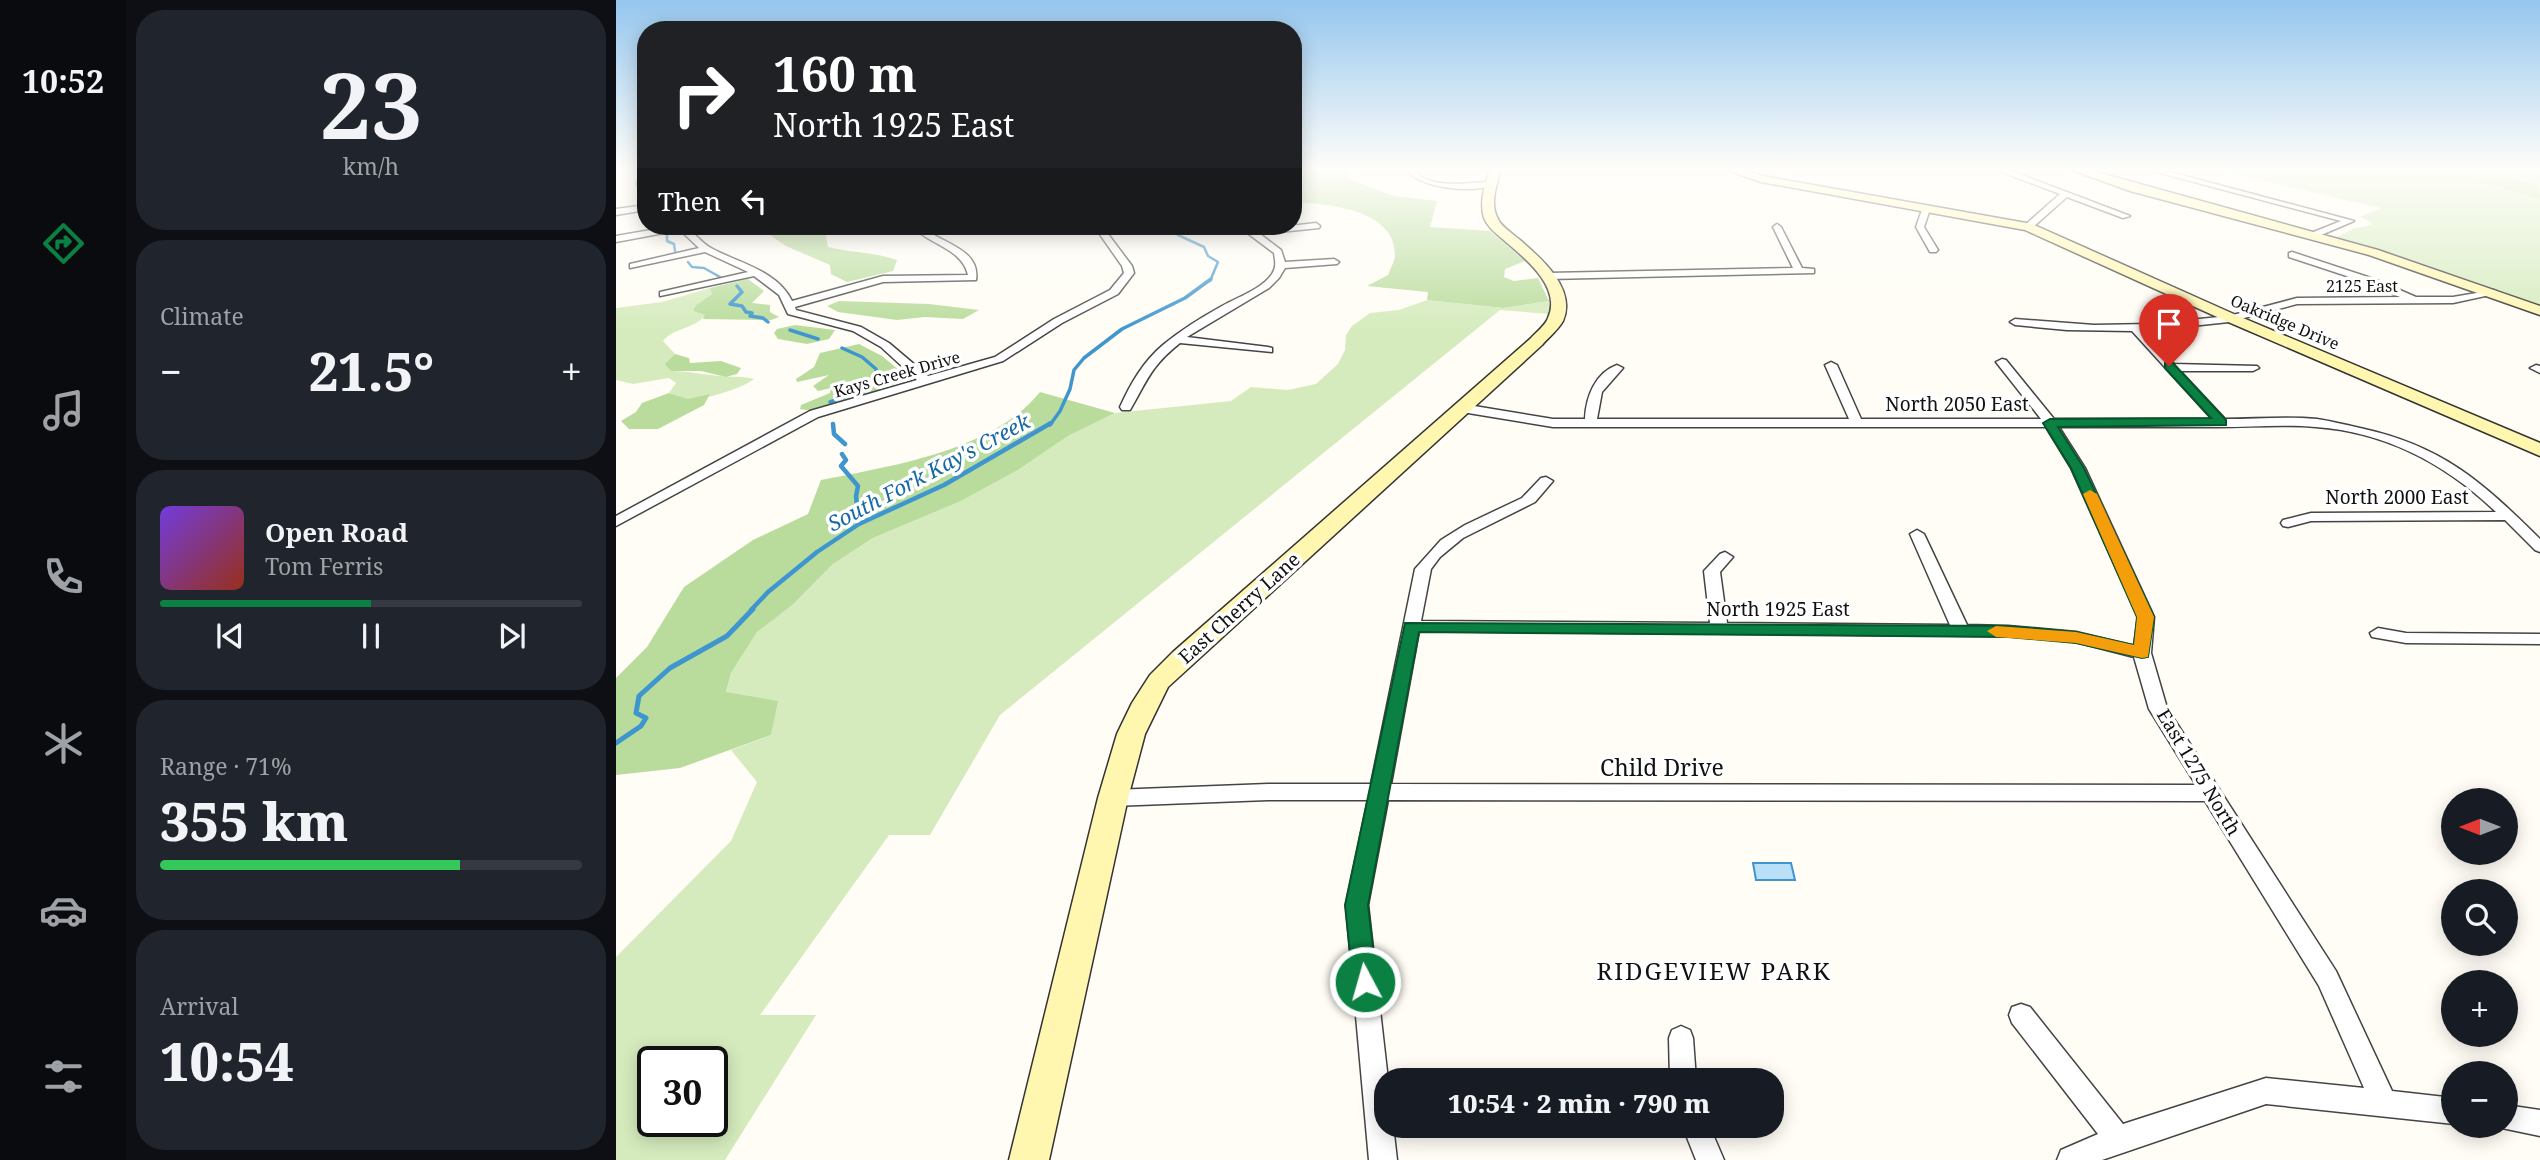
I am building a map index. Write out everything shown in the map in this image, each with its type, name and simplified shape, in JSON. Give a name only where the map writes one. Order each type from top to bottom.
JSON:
[{"type":"street","points":[[1493,223],[1549,276],[1811,271]]},
{"type":"street","points":[[1921,223],[1920,227],[1933,250]]},
{"type":"street","name":"Oakridge Drive","points":[[2006,223],[2028,227],[2231,318],[2540,450]]},
{"type":"street","points":[[2028,227],[2032,223]]},
{"type":"street","points":[[2267,223],[2404,262],[2540,311]]},
{"type":"street","points":[[2314,235],[2349,223]]},
{"type":"street","points":[[1302,226],[1316,226]]},
{"type":"street","points":[[1777,227],[1799,272]]},
{"type":"street","points":[[616,239],[637,235]]},
{"type":"street","points":[[691,235],[706,249],[747,266],[783,293],[792,312],[859,330],[885,345],[926,382]]},
{"type":"street","points":[[789,305],[883,279],[973,278],[969,261],[957,251],[936,243],[927,235]]},
{"type":"street","name":"Kays Creek Drive","points":[[616,522],[814,414],[999,359],[1058,321],[1114,292],[1123,284],[1129,273],[1128,266],[1105,235]]},
{"type":"street","points":[[1126,407],[1133,385],[1188,330],[1266,286],[1276,276],[1281,265],[1278,252],[1256,235]]},
{"type":"street","points":[[633,266],[706,249]]},
{"type":"street","points":[[2292,256],[2371,281],[2418,301]]},
{"type":"street","points":[[1281,265],[1334,262]]},
{"type":"street","points":[[664,294],[755,272]]},
{"type":"street","name":"East Cherry Lane","points":[[1029,1160],[1113,798],[1131,734],[1145,702],[1159,681],[1536,342],[1556,319],[1559,298],[1549,276]]},
{"type":"street","name":"2125 East","points":[[2015,322],[2040,326],[2189,324],[2231,318],[2272,305],[2297,301],[2453,300],[2494,293]]},
{"type":"street","points":[[2133,326],[2221,422]]},
{"type":"street","points":[[1178,339],[1268,350]]},
{"type":"street","name":"East 1275 North","points":[[2002,362],[2050,423],[2078,468],[2146,617],[2142,653],[2158,709],[2328,979],[2384,1103]]},
{"type":"street","points":[[1832,365],[1857,424]]},
{"type":"street","points":[[2171,367],[2253,368]]},
{"type":"street","points":[[1591,423],[1591,403],[1596,389],[1603,378],[1617,368]]},
{"type":"street","name":"North 2050 East","points":[[1462,408],[1530,420],[1591,423],[2316,423],[2360,432],[2440,460],[2470,481],[2540,547]]},
{"type":"street","points":[[1383,1160],[1357,905],[1423,569],[1436,550],[1455,534],[1529,500],[1546,481]]},
{"type":"street","name":"North 2000 East","points":[[2288,523],[2311,517],[2508,516]]},
{"type":"street","points":[[1917,534],[1962,631]]},
{"type":"street","points":[[1719,631],[1712,570],[1726,557]]},
{"type":"street","name":"North 1925 East","points":[[1411,626],[1719,631],[2008,631],[2076,637],[2142,653]]},
{"type":"street","points":[[2378,633],[2406,638],[2540,639]]},
{"type":"street","name":"Child Drive","points":[[1113,798],[1378,792],[2211,793]]},
{"type":"street","points":[[2021,1015],[2118,1139]]},
{"type":"street","points":[[1681,1038],[1682,1068]]},
{"type":"street","points":[[2071,1160],[2118,1139],[2266,1091],[2441,1110]]},
{"type":"street","points":[[2518,1119],[2540,1122]]},
{"type":"street","points":[[1701,1138],[1710,1160]]},
{"type":"green space","points":[[1378,223],[1431,223],[1430,227],[1490,231],[1525,261],[1505,269],[1504,277],[1514,281],[1538,278],[1549,301],[1503,308],[1427,300],[1428,292],[1367,286],[1388,275],[1395,257],[1392,239]]},
{"type":"green space","points":[[2540,223],[2540,306],[2467,279],[2335,238],[2355,228],[2372,225]]},
{"type":"green space","points":[[770,235],[826,235],[828,247],[897,260],[893,271],[847,282],[831,274],[830,265],[786,246]]},
{"type":"green space","points":[[748,279],[764,291],[752,303],[770,305],[770,312],[779,317],[771,320],[703,319],[705,315],[693,311],[696,305],[712,294],[710,288]]},
{"type":"green space","points":[[710,288],[712,294],[696,305],[693,311],[706,315],[696,323],[672,333],[663,341],[675,354],[666,364],[671,371],[754,379],[731,390],[693,399],[669,393],[676,383],[669,378],[633,384],[616,380],[616,308],[662,302]]},
{"type":"green space","points":[[1427,300],[1503,308],[1549,301],[1549,314],[1500,310],[1000,715],[930,835],[889,835],[760,1015],[816,1015],[725,1160],[616,1160],[616,957],[731,841],[757,782],[731,750],[771,735],[777,701],[726,693],[731,673],[757,632],[792,604],[833,564],[873,538],[961,501],[1018,470],[1068,436],[1115,413],[1231,401],[1251,387],[1288,390],[1316,384],[1338,364],[1345,350],[1346,335],[1352,326],[1370,313],[1399,310]]},
{"type":"green space","points":[[839,301],[929,304],[979,310],[963,319],[925,317],[897,320],[838,312],[827,306]]},
{"type":"green space","points":[[795,325],[835,330],[829,339],[807,344],[778,339],[774,333],[777,329]]},
{"type":"green space","points":[[859,344],[882,356],[906,376],[885,388],[839,405],[800,409],[801,405],[830,393],[831,388],[818,391],[813,386],[829,375],[797,382],[796,379],[814,367],[820,353]]},
{"type":"green space","points":[[675,354],[689,358],[690,363],[721,361],[741,368],[737,374],[726,377],[701,371],[671,371],[665,364]]},
{"type":"green space","points":[[1040,392],[1115,413],[1068,436],[1018,470],[961,501],[873,538],[833,564],[792,605],[757,632],[731,673],[726,692],[778,701],[771,735],[680,768],[616,775],[616,678],[647,647],[684,587],[753,540],[808,514],[821,480],[909,462],[969,442],[996,429],[1020,412]]},
{"type":"green space","points":[[669,393],[688,399],[710,394],[704,405],[658,429],[629,429],[621,421],[636,412],[642,403]]},
{"type":"water","points":[[1753,863],[1791,863],[1795,880],[1756,880]]},
{"type":"waterway","name":"South Fork Kay's Creek","points":[[1178,235],[1204,247],[1208,256],[1218,262],[1211,279]]},
{"type":"waterway","points":[[667,236],[667,241],[674,244],[675,251]]},
{"type":"waterway","points":[[688,262],[692,267],[704,268],[720,277]]},
{"type":"waterway","name":"South Fork Kay's Creek","points":[[1050,425],[1070,389],[1074,370],[1084,358],[1122,329],[1185,298],[1211,279]]},
{"type":"waterway","points":[[737,286],[742,292],[730,304],[742,306],[746,312],[752,313],[750,316],[763,318],[768,322]]},
{"type":"waterway","points":[[790,330],[818,339]]},
{"type":"waterway","points":[[830,402],[859,392],[876,377],[876,369],[862,357],[842,348]]},
{"type":"waterway","name":"South Fork Kay's Creek","points":[[859,524],[944,485],[1051,423]]},
{"type":"waterway","points":[[833,424],[834,434],[845,444]]},
{"type":"waterway","points":[[842,454],[846,460],[841,466],[858,486],[856,496],[859,524]]},
{"type":"waterway","name":"South Fork Kay's Creek","points":[[751,610],[768,592],[817,552],[859,524]]},
{"type":"waterway","name":"South Fork Kay's Creek","points":[[616,743],[641,726],[646,718],[636,713],[639,696],[670,668],[727,636],[753,609]]},
{"type":"slow traffic","points":[[1996,631],[2076,637],[2142,653],[2146,617],[2090,494]]},
{"type":"district","name":"RIDGEVIEW PARK","points":[[1714,972]]},
{"type":"route","points":[[1365,982],[1357,905],[1411,626],[1719,631],[2008,631],[2076,637],[2142,653],[2146,617],[2078,468],[2050,423],[2221,422],[2169,366]]}]
